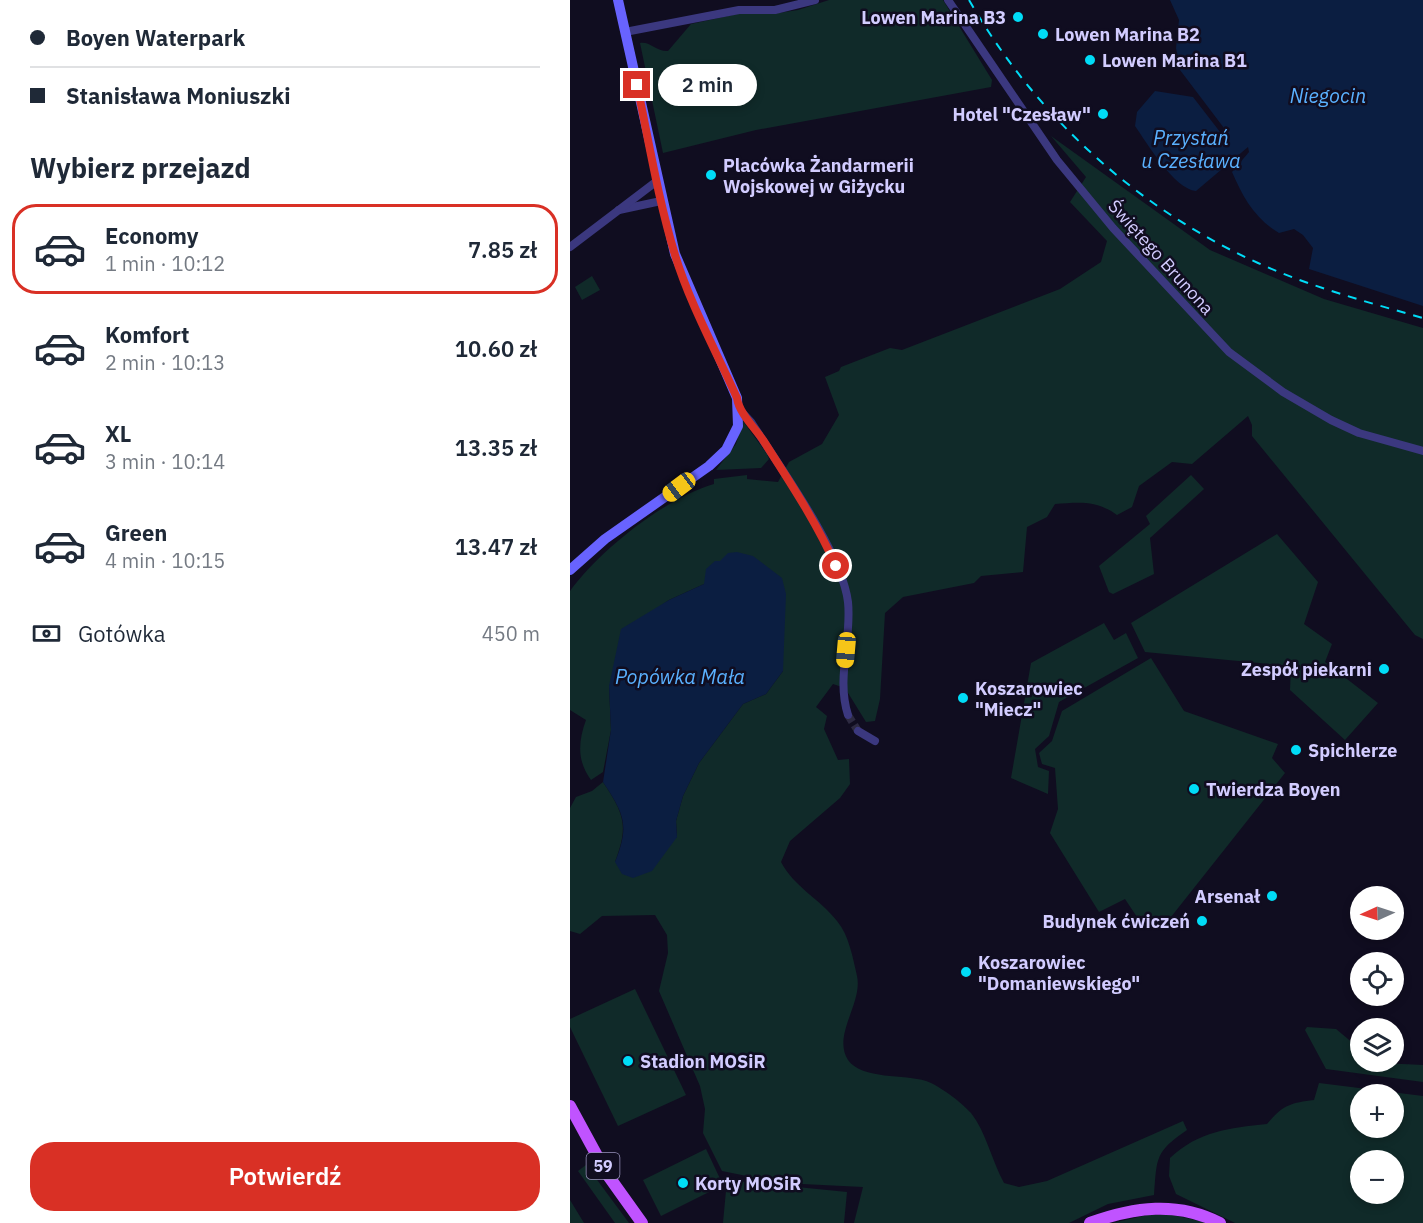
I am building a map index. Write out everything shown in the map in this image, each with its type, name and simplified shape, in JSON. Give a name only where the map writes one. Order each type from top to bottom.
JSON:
[{"type":"main road","name":"59","points":[[570,1106],[607,1174],[642,1223]]},
{"type":"main road","points":[[1090,1223],[1132,1210],[1160,1208],[1187,1210],[1220,1223]]},
{"type":"street","points":[[570,570],[605,539],[722,454],[735,434],[738,408],[737,398],[681,272],[661,201],[618,0]]},
{"type":"street","points":[[625,32],[739,10],[775,10],[815,0]]},
{"type":"street","name":"Świętego Brunona","points":[[948,0],[1057,160],[1113,228],[1229,352],[1284,392],[1331,420],[1359,432],[1423,451]]},
{"type":"street","points":[[570,247],[657,181]]},
{"type":"street","points":[[619,210],[661,201]]},
{"type":"street","points":[[738,408],[751,422],[813,520],[843,582],[848,602],[848,631],[842,691],[848,715]]},
{"type":"street","points":[[858,731],[875,741]]},
{"type":"green space","points":[[829,0],[943,0],[992,80],[991,87],[756,130],[663,153],[640,43],[668,51],[691,24],[742,13],[772,14],[798,10]]},
{"type":"green space","points":[[1051,136],[1210,250],[1324,299],[1423,328],[1423,639],[1415,635],[1252,436],[1252,425],[1248,416],[1192,464],[1172,462],[1139,486],[1132,507],[1117,515],[1095,504],[1055,504],[1047,517],[1027,527],[1023,572],[981,576],[974,583],[903,597],[885,613],[880,699],[875,721],[866,722],[845,688],[833,684],[816,707],[827,716],[824,729],[838,760],[849,759],[850,784],[840,798],[790,841],[781,862],[793,879],[837,921],[848,940],[858,986],[845,1030],[844,1050],[848,1060],[863,1071],[926,1081],[950,1095],[971,1113],[976,1121],[1004,1183],[1019,1187],[1047,1181],[1183,1121],[1187,1130],[1163,1150],[1157,1164],[1154,1195],[1108,1204],[1069,1223],[854,1223],[863,1187],[782,1183],[722,1171],[703,1133],[705,1109],[700,1086],[659,991],[668,953],[667,935],[655,915],[602,916],[580,934],[570,931],[570,808],[576,797],[592,791],[603,782],[616,803],[623,829],[615,862],[677,837],[676,821],[683,796],[699,763],[743,704],[766,694],[783,671],[783,634],[743,556],[736,553],[704,584],[669,600],[649,614],[609,686],[611,730],[603,772],[591,780],[583,766],[580,751],[581,736],[586,720],[570,710],[570,591],[598,559],[635,527],[675,501],[714,484],[714,479],[747,475],[747,479],[778,482],[789,462],[822,444],[839,415],[825,377],[839,371],[841,367],[890,348],[902,350],[1060,289],[1101,262],[1107,241],[1070,202],[1086,177]]},
{"type":"green space","points":[[592,276],[600,290],[582,300],[575,287]]},
{"type":"green space","points":[[743,421],[769,459],[761,468],[716,470],[736,444]]},
{"type":"green space","points":[[1191,475],[1204,489],[1150,538],[1154,574],[1113,594],[1109,592],[1099,566],[1150,524],[1146,516]]},
{"type":"green space","points":[[1277,534],[1318,582],[1304,624],[1332,644],[1325,662],[1378,703],[1345,740],[1290,690],[1291,666],[1145,652],[1131,623]]},
{"type":"green space","points":[[1104,623],[1114,640],[1126,633],[1138,658],[1059,702],[1049,736],[1035,749],[1038,767],[1049,771],[1048,794],[1011,778],[1031,663]]},
{"type":"green space","points":[[1151,658],[1184,711],[1278,744],[1272,758],[1285,773],[1167,922],[1145,929],[1125,899],[1099,912],[1050,833],[1058,809],[1055,768],[1042,764],[1039,753],[1052,741],[1062,711]]},
{"type":"green space","name":"Stadion MOSiR","points":[[635,989],[686,1095],[618,1126],[570,1027],[570,1019]]},
{"type":"green space","points":[[1307,1027],[1336,1029],[1350,1041],[1350,1072],[1404,1072],[1404,1064],[1423,1065],[1423,1082],[1326,1069],[1305,1030]]},
{"type":"green space","points":[[1319,1083],[1350,1087],[1350,1138],[1404,1138],[1404,1094],[1423,1096],[1423,1223],[1235,1223],[1176,1194],[1169,1176],[1170,1158],[1181,1149],[1215,1132],[1267,1124],[1288,1106],[1314,1100]]},
{"type":"green space","name":"Korty MOSiR","points":[[706,1149],[723,1185],[661,1216],[643,1180]]},
{"type":"green space","points":[[586,1165],[629,1223],[615,1223],[578,1171]]},
{"type":"green space","points":[[727,1180],[847,1192],[844,1223],[723,1223]]},
{"type":"green space","points":[[570,1200],[584,1223],[570,1223]]},
{"type":"green space","points":[[1168,1214],[1209,1223],[1113,1223],[1147,1215]]},
{"type":"water","name":"Niegocin","points":[[1170,0],[1423,0],[1423,306],[1309,269],[1313,248],[1303,235],[1294,229],[1279,233],[1270,227],[1256,214],[1240,190],[1232,172],[1249,152],[1248,147],[1196,191],[1188,188],[1170,174],[1135,126],[1137,112],[1155,91],[1193,97],[1227,141],[1230,136],[1180,70],[1176,48],[1179,20]]},
{"type":"water","name":"Popówka Mała","points":[[737,552],[753,556],[782,578],[786,594],[783,671],[766,694],[743,704],[699,763],[683,796],[676,821],[677,837],[652,871],[633,878],[622,874],[615,862],[622,838],[622,820],[616,803],[603,782],[611,730],[609,686],[621,629],[669,600],[704,584],[706,569],[728,553]]},
{"type":"tunnel","points":[[848,715],[858,731]]},
{"type":"railway","points":[[969,0],[1025,82],[1058,120],[1131,186],[1171,215],[1213,241],[1278,272],[1339,294],[1423,318]]},
{"type":"place","name":"Lowen Marina B3","points":[[1018,17]]},
{"type":"place","name":"Lowen Marina B2","points":[[1043,34]]},
{"type":"place","name":"Lowen Marina B1","points":[[1090,60]]},
{"type":"place","name":"Hotel \"Czesław\"","points":[[1103,114]]},
{"type":"place","name":"Placówka Żandarmerii Wojskowej w Giżycku","points":[[711,175]]},
{"type":"place","name":"Zespół piekarni","points":[[1384,669]]},
{"type":"place","name":"Koszarowiec \"Miecz\"","points":[[963,698]]},
{"type":"place","name":"Spichlerze","points":[[1296,750]]},
{"type":"place","name":"Twierdza Boyen","points":[[1194,789]]},
{"type":"place","name":"Arsenał","points":[[1272,896]]},
{"type":"place","name":"Budynek ćwiczeń","points":[[1202,921]]},
{"type":"place","name":"Koszarowiec \"Domaniewskiego\"","points":[[966,972]]},
{"type":"place","name":"Stadion MOSiR","points":[[628,1061]]},
{"type":"place","name":"Korty MOSiR","points":[[683,1183]]},
{"type":"route","points":[[637,85],[663,209],[681,272],[737,398],[738,408],[751,422],[786,476],[813,520],[836,566]]},
{"type":"water label","name":"Przystań u Czesława","points":[[1191,148]]}]
